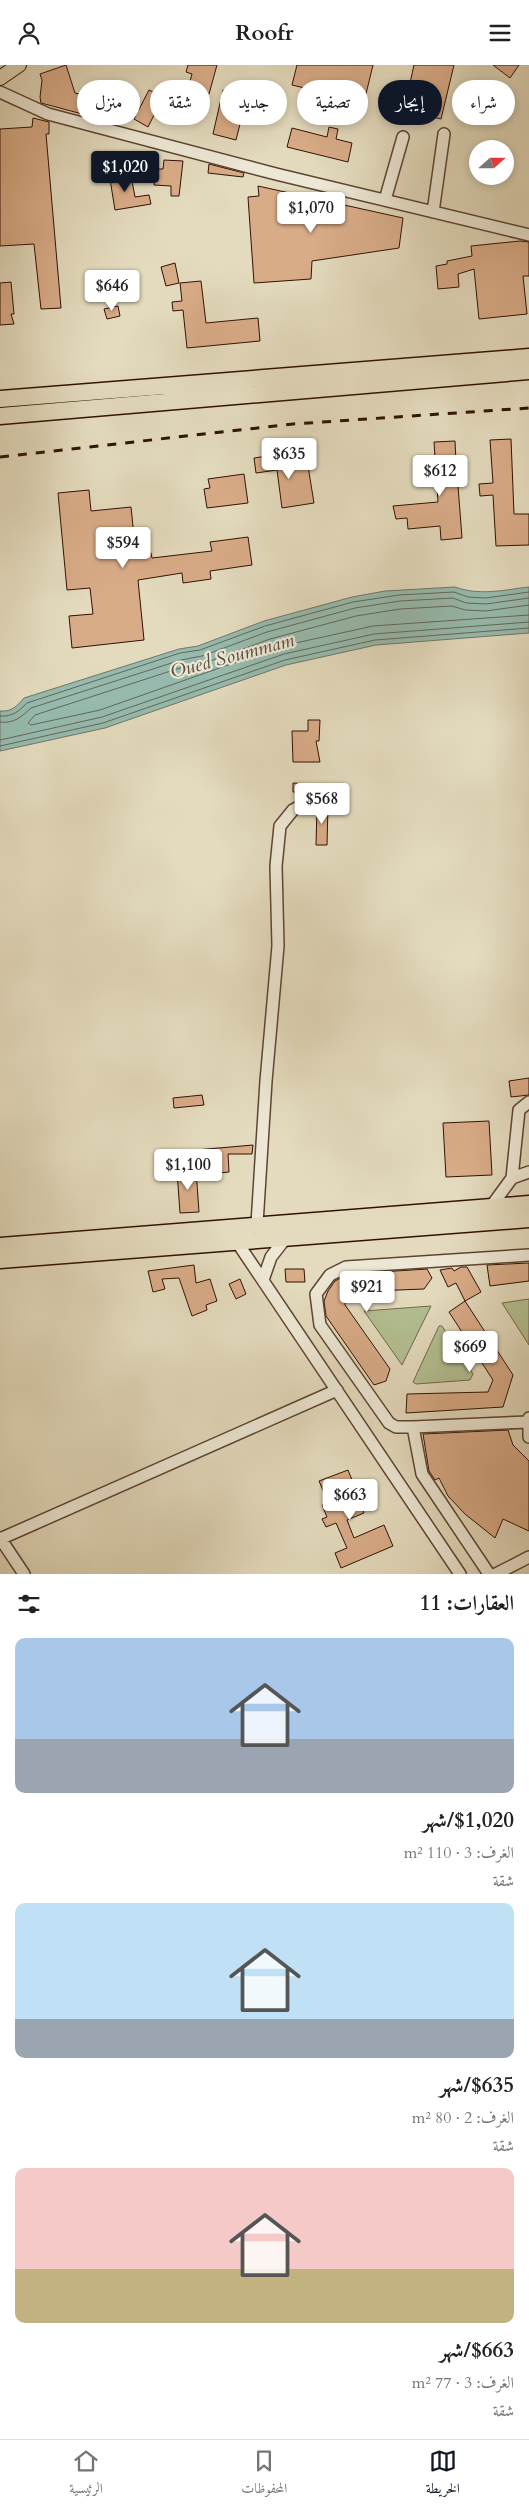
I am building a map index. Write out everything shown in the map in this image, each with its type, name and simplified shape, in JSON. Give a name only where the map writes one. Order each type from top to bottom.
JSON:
[{"type":"highway","points":[[0,399],[529,357]]},
{"type":"highway","points":[[0,416],[529,371]]},
{"type":"highway","points":[[0,1246],[257,1224],[529,1204]]},
{"type":"highway","points":[[0,1260],[529,1219]]},
{"type":"main road","points":[[0,78],[20,65]]},
{"type":"street","points":[[0,92],[48,114],[529,235]]},
{"type":"street","points":[[433,212],[444,134]]},
{"type":"street","points":[[384,200],[403,137]]},
{"type":"street","points":[[257,1224],[265,1091],[278,946],[276,866],[280,826],[293,810],[317,797]]},
{"type":"street","points":[[490,1207],[512,1178],[519,1110],[529,1102]]},
{"type":"street","points":[[512,1178],[529,1172]]},
{"type":"street","points":[[263,1280],[271,1257],[285,1239]]},
{"type":"street","points":[[237,1242],[460,1574]]},
{"type":"street","points":[[529,1255],[346,1267],[330,1275],[316,1294],[320,1325],[390,1423],[396,1427],[413,1427],[528,1420],[529,1437]]},
{"type":"street","points":[[24,1574],[0,1538],[337,1390]]},
{"type":"street","points":[[413,1427],[422,1475],[489,1574]]},
{"type":"street","points":[[496,1574],[529,1557]]},
{"type":"green space","points":[[529,1299],[529,1345],[502,1303]]},
{"type":"green space","points":[[431,1306],[402,1365],[364,1311]]},
{"type":"green space","points":[[439,1326],[442,1326],[473,1374],[470,1380],[416,1384],[413,1382]]},
{"type":"water","name":"Oued Soummam","points":[[455,587],[483,592],[529,587],[529,633],[376,645],[286,665],[105,728],[0,751],[0,711],[11,709],[24,698],[179,649],[198,646],[264,621],[352,597],[385,591]]},
{"type":"building","points":[[66,65],[75,93],[77,93],[77,113],[41,103],[42,80],[40,74]]},
{"type":"building","points":[[188,65],[217,65],[210,90],[210,80],[190,80],[192,74],[186,72]]},
{"type":"building","points":[[297,65],[373,65],[368,86],[368,80],[297,80],[297,86],[292,85]]},
{"type":"building","points":[[414,65],[454,65],[442,115],[442,80],[411,80]]},
{"type":"building","points":[[493,65],[519,65],[510,78]]},
{"type":"building","points":[[150,90],[150,123],[148,127],[140,122],[140,107]]},
{"type":"building","points":[[220,103],[220,125],[240,125],[236,140],[213,134]]},
{"type":"building","points":[[33,118],[49,122],[49,134],[46,134],[61,308],[41,309],[34,244],[0,246],[0,129],[32,127]]},
{"type":"building","points":[[329,127],[338,129],[336,139],[352,143],[348,162],[287,147],[292,128],[327,137]]},
{"type":"building","points":[[164,160],[183,161],[179,196],[171,196],[171,186],[154,185],[155,169],[163,169]]},
{"type":"building","points":[[209,164],[244,173],[243,177],[208,173]]},
{"type":"building","points":[[124,171],[126,181],[132,181],[135,197],[149,195],[151,204],[115,210],[109,173]]},
{"type":"building","points":[[258,186],[403,218],[399,248],[312,261],[311,279],[254,283],[248,197],[259,196]]},
{"type":"building","points":[[520,241],[529,242],[529,276],[523,276],[527,314],[479,319],[474,269],[458,274],[459,287],[438,289],[436,266],[447,264],[447,261],[472,256],[471,246]]},
{"type":"building","points":[[175,263],[179,283],[166,286],[161,267]]},
{"type":"building","points":[[201,281],[206,323],[258,318],[260,341],[187,348],[183,310],[173,311],[172,302],[182,301],[180,283]]},
{"type":"building","points":[[11,282],[14,314],[11,314],[14,324],[0,325],[0,283]]},
{"type":"building","points":[[118,306],[120,316],[107,319],[104,309]]},
{"type":"building","points":[[511,439],[514,514],[529,514],[529,545],[496,546],[493,495],[480,496],[479,484],[493,483],[490,440]]},
{"type":"building","points":[[455,441],[456,461],[463,460],[465,485],[458,486],[462,538],[441,540],[440,526],[408,529],[407,518],[396,519],[393,506],[438,502],[434,442]]},
{"type":"building","points":[[274,455],[275,462],[307,460],[314,503],[282,508],[277,470],[256,473],[254,458]]},
{"type":"building","points":[[244,474],[248,503],[207,508],[204,489],[210,488],[208,479]]},
{"type":"building","points":[[89,490],[91,511],[131,507],[136,555],[151,553],[152,558],[212,551],[210,542],[248,537],[252,565],[210,571],[211,579],[183,583],[182,573],[138,580],[144,640],[72,648],[69,616],[93,614],[90,588],[67,590],[58,493]]},
{"type":"building","points":[[308,720],[320,720],[319,741],[316,741],[320,762],[293,762],[292,731],[308,731]]},
{"type":"building","points":[[293,783],[310,784],[310,792],[293,792]]},
{"type":"building","points":[[319,804],[328,805],[327,845],[316,845],[317,806]]},
{"type":"building","points":[[529,1078],[529,1095],[511,1097],[509,1081]]},
{"type":"building","points":[[202,1095],[204,1105],[174,1108],[173,1098]]},
{"type":"building","points":[[489,1121],[492,1175],[446,1177],[443,1123]]},
{"type":"building","points":[[253,1145],[252,1154],[228,1154],[229,1172],[198,1175],[196,1150]]},
{"type":"building","points":[[196,1170],[199,1212],[180,1213],[177,1171]]},
{"type":"building","points":[[529,1263],[529,1281],[490,1286],[487,1265]]},
{"type":"building","points":[[194,1265],[196,1283],[210,1279],[217,1301],[206,1305],[207,1310],[192,1316],[179,1278],[162,1279],[165,1289],[153,1292],[148,1271]]},
{"type":"building","points":[[461,1267],[467,1267],[481,1292],[465,1301],[456,1283],[448,1287],[440,1270],[452,1268],[454,1271]]},
{"type":"building","points":[[285,1269],[304,1269],[305,1282],[286,1282]]},
{"type":"building","points":[[427,1269],[432,1278],[424,1289],[347,1292],[345,1305],[390,1369],[386,1381],[374,1385],[326,1316],[324,1301],[328,1291],[335,1281],[348,1274]]},
{"type":"building","points":[[240,1279],[246,1294],[236,1299],[229,1284]]},
{"type":"building","points":[[465,1301],[513,1375],[503,1407],[406,1413],[407,1394],[488,1392],[493,1380],[449,1312]]},
{"type":"building","points":[[508,1430],[513,1445],[529,1461],[529,1531],[503,1519],[495,1538],[465,1514],[448,1496],[439,1478],[435,1480],[429,1471],[423,1434]]},
{"type":"building","points":[[348,1470],[352,1480],[347,1482],[356,1503],[359,1501],[364,1513],[347,1520],[354,1538],[384,1525],[393,1546],[341,1568],[335,1553],[347,1548],[336,1523],[326,1527],[322,1519],[327,1517],[322,1505],[328,1502],[319,1481]]},
{"type":"railway","points":[[0,457],[293,424],[529,408]]}]
